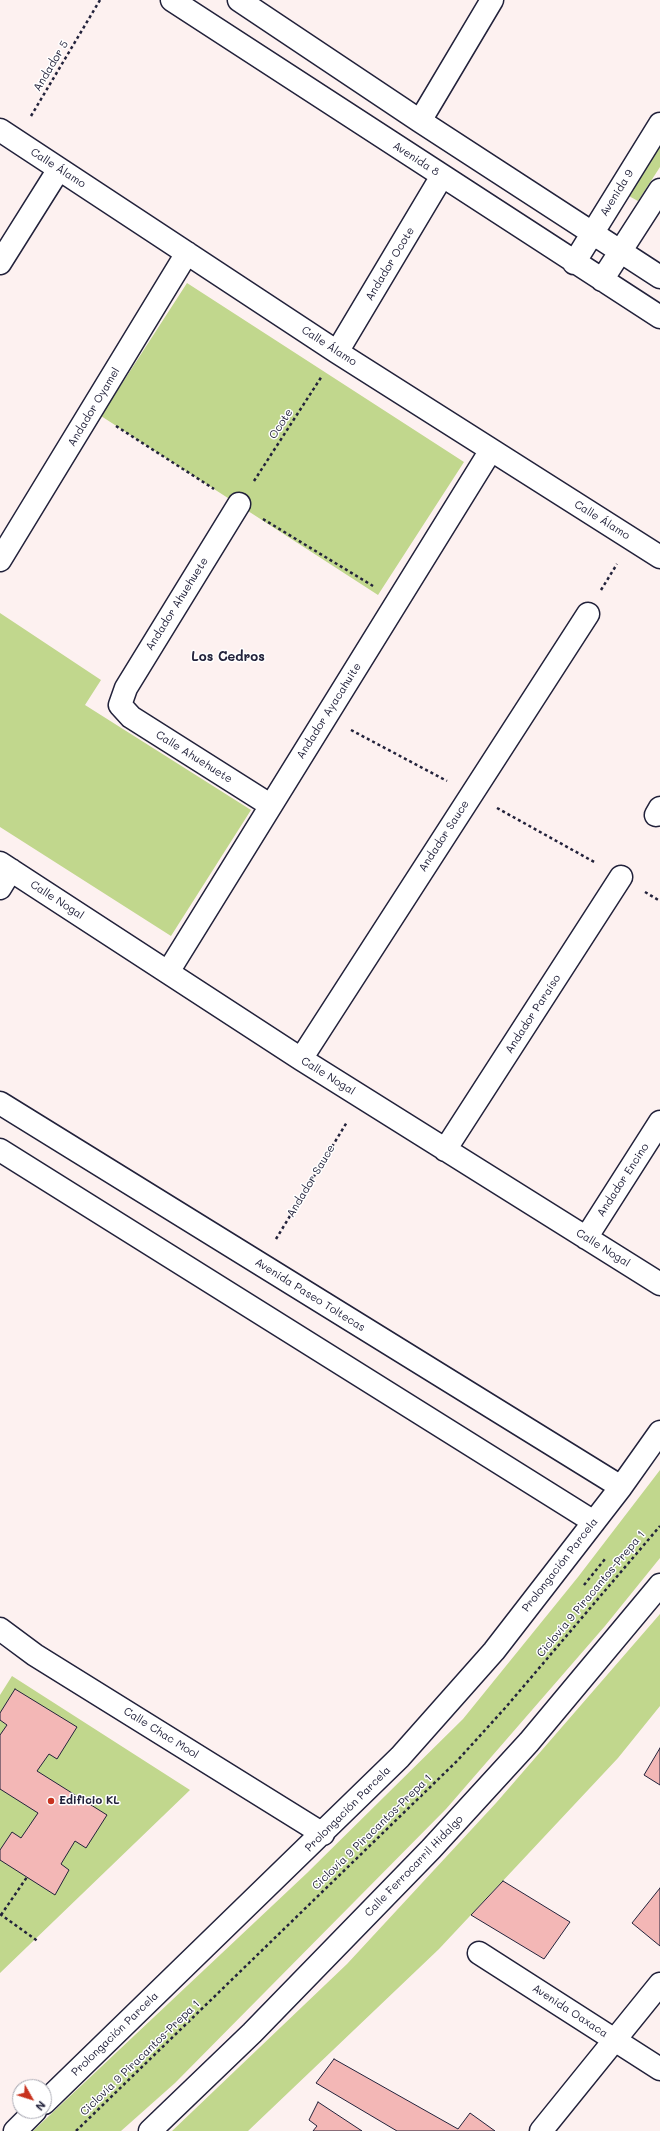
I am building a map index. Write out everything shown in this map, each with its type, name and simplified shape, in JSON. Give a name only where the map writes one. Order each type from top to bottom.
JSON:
[{"type":"street","name":"Avenida 8","points":[[172,0],[574,263],[660,317]]},
{"type":"street","points":[[420,121],[492,0]]},
{"type":"street","points":[[247,2],[420,121],[660,277]]},
{"type":"street","name":"Avenida 9","points":[[574,263],[660,124]]},
{"type":"street","name":"Calle Álamo","points":[[8,136],[337,352],[660,557]]},
{"type":"street","points":[[0,263],[59,169]]},
{"type":"street","name":"Andador Ocote","points":[[337,352],[442,176]]},
{"type":"street","points":[[602,280],[660,190]]},
{"type":"street","name":"Andador Oyamel","points":[[0,560],[187,253]]},
{"type":"street","name":"Andador Ayacahuite","points":[[168,972],[491,450]]},
{"type":"street","name":"Andador Ahuehuete","points":[[120,705],[126,688],[239,504]]},
{"type":"street","name":"Andador Sauce","points":[[301,1059],[588,614]]},
{"type":"street","name":"Calle Ahuehuete","points":[[120,705],[131,717],[270,805]]},
{"type":"street","name":"Calle Nogal","points":[[4,874],[168,972],[362,1098],[660,1284]]},
{"type":"street","name":"Andador Paraíso","points":[[445,1150],[621,877]]},
{"type":"street","name":"Avenida Paseo Toltecas","points":[[0,1103],[260,1265],[621,1486]]},
{"type":"street","name":"Andador Encino","points":[[586,1238],[660,1122]]},
{"type":"street","points":[[0,1150],[594,1522]]},
{"type":"street","name":"Prolongación Parcela","points":[[52,2095],[323,1834],[400,1757],[494,1651],[594,1522],[660,1432]]},
{"type":"street","name":"Calle Ferrocarril Hidalgo","points":[[150,2131],[252,2033],[431,1849],[529,1742],[660,1585]]},
{"type":"street","name":"Calle Chac Mool","points":[[0,1629],[35,1655],[323,1834]]},
{"type":"street","name":"Avenida Oaxaca","points":[[479,1954],[660,2069]]},
{"type":"street","points":[[540,2131],[660,1984]]},
{"type":"street","points":[[15,2131],[28,2119]]},
{"type":"path","name":"Andador 5","points":[[8,136],[100,0]]},
{"type":"path","name":"Ocote","points":[[239,504],[337,352]]},
{"type":"path","points":[[588,614],[631,539]]},
{"type":"path","name":"Andador Sauce","points":[[260,1265],[362,1098]]},
{"type":"path","name":"Ciclovía 9 Piracantos-Prepa 1","points":[[76,2131],[457,1761],[506,1707],[660,1526]]},
{"type":"path","points":[[27,1877],[0,1914],[39,1942]]},
{"type":"green space","points":[[660,142],[660,167],[638,201],[627,195]]},
{"type":"green space","points":[[187,283],[464,462],[378,595],[101,416]]},
{"type":"green space","points":[[0,613],[101,680],[85,705],[251,810],[171,936],[0,827]]},
{"type":"green space","points":[[660,1470],[660,1558],[605,1626],[446,1809],[175,2083],[121,2131],[33,2131],[46,2119],[52,2119],[52,2113],[307,1873],[463,1719],[578,1577]]},
{"type":"green space","points":[[660,1614],[660,1706],[618,1758],[439,1949],[248,2131],[172,2131],[347,1964],[496,1803]]},
{"type":"green space","points":[[12,1676],[190,1790],[0,1973],[0,1695]]},
{"type":"building","name":"Edificio KL","points":[[15,1689],[77,1727],[57,1759],[49,1754],[37,1771],[107,1815],[86,1848],[75,1841],[61,1864],[69,1870],[55,1895],[0,1860],[0,1850],[12,1832],[21,1838],[38,1813],[0,1789],[0,1735],[7,1725],[0,1720],[0,1713]]},
{"type":"building","points":[[660,1748],[660,1785],[644,1775]]},
{"type":"building","points":[[503,1881],[570,1922],[544,1959],[471,1915]]},
{"type":"building","points":[[660,1888],[660,1946],[632,1923]]},
{"type":"building","points":[[334,2059],[458,2129],[470,2113],[495,2131],[397,2131],[316,2083]]},
{"type":"building","points":[[318,2102],[362,2131],[313,2131],[317,2126],[309,2120]]},
{"type":"place","name":"Edificio KL","points":[[51,1801]]},
{"type":"district","name":"Los Cedros","points":[[228,657]]}]
